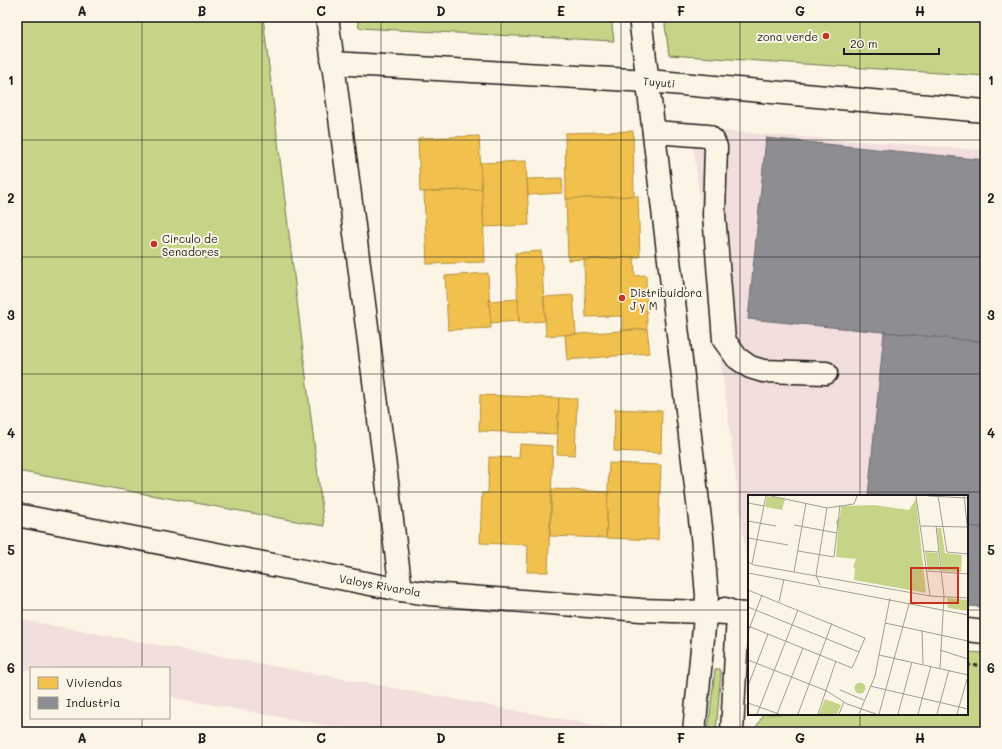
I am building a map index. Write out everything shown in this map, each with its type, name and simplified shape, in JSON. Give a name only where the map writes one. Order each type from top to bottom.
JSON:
[{"type":"street","points":[[327,17],[401,590]]},
{"type":"street","points":[[640,17],[701,528],[706,604],[694,732]]},
{"type":"street","name":"Tuyuti","points":[[332,63],[648,81],[985,111]]},
{"type":"street","points":[[654,132],[708,136],[713,140],[716,147],[714,214],[724,340],[737,358],[750,367],[763,371],[826,373]]},
{"type":"street","name":"Valoys Rivarola","points":[[17,515],[401,590],[430,594],[641,610],[706,604],[744,614]]},
{"type":"street","points":[[732,732],[744,614]]},
{"type":"street","points":[[968,630],[985,632]]},
{"type":"path","points":[[968,665],[985,666]]},
{"type":"shaded area","points":[[691,129],[985,150],[985,596],[968,495],[748,495],[748,572]]},
{"type":"shaded area","points":[[17,619],[633,732],[363,732],[170,697],[170,667],[30,667],[30,671],[17,669]]},
{"type":"green space","name":"Círculo de Senadores","points":[[17,17],[263,17],[324,526],[17,471]]},
{"type":"green space","points":[[357,17],[611,17],[614,41],[359,28]]},
{"type":"green space","name":"zona verde","points":[[664,17],[985,17],[985,76],[669,55]]},
{"type":"green space","points":[[968,652],[985,653],[985,732],[756,732],[756,728],[762,717],[761,715],[968,715]]},
{"type":"green space","points":[[715,669],[719,669],[721,672],[716,732],[708,732]]},
{"type":"building: Viviendas","points":[[633,131],[634,196],[566,199],[565,133]]},
{"type":"building: Viviendas","points":[[479,136],[482,189],[420,192],[418,138]]},
{"type":"building: Viviendas","points":[[526,161],[529,225],[484,227],[480,163]]},
{"type":"building: Viviendas","points":[[562,178],[563,193],[528,195],[527,179]]},
{"type":"building: Viviendas","points":[[482,189],[485,262],[427,264],[424,192]]},
{"type":"building: Viviendas","points":[[638,196],[640,257],[568,260],[566,199]]},
{"type":"building: Viviendas","points":[[541,251],[545,321],[519,323],[515,253]]},
{"type":"building: Viviendas","points":[[634,257],[635,276],[646,275],[647,329],[622,330],[622,316],[586,317],[584,260]]},
{"type":"building: Viviendas","points":[[488,273],[491,328],[448,330],[445,276]]},
{"type":"building: Viviendas","points":[[573,295],[576,334],[546,336],[544,297]]},
{"type":"building: Viviendas","points":[[518,299],[519,321],[491,323],[489,301]]},
{"type":"building: Viviendas","points":[[647,329],[650,353],[567,360],[565,335]]},
{"type":"building: Viviendas","points":[[480,395],[559,398],[557,434],[479,431]]},
{"type":"building: Viviendas","points":[[559,398],[577,399],[575,455],[557,454]]},
{"type":"building: Viviendas","points":[[615,409],[662,411],[661,453],[614,451]]},
{"type":"building: Viviendas","points":[[520,444],[553,446],[548,572],[527,572],[528,545],[480,543],[482,493],[488,493],[489,457],[519,458]]},
{"type":"building: Viviendas","points":[[609,463],[661,465],[658,540],[606,538]]},
{"type":"building: Viviendas","points":[[552,489],[608,492],[606,538],[550,536]]},
{"type":"building: Industria","points":[[766,138],[985,160],[985,342],[748,319]]},
{"type":"building: Industria","points":[[884,332],[985,342],[985,528],[968,526],[968,495],[868,495]]},
{"type":"building: Industria","points":[[968,526],[985,528],[985,607],[968,606]]},
{"type":"place","name":"zona verde","points":[[826,36]]},
{"type":"place","name":"Círculo de Senadores","points":[[154,244]]},
{"type":"place","name":"Distribuidora J y M","points":[[622,298]]}]
